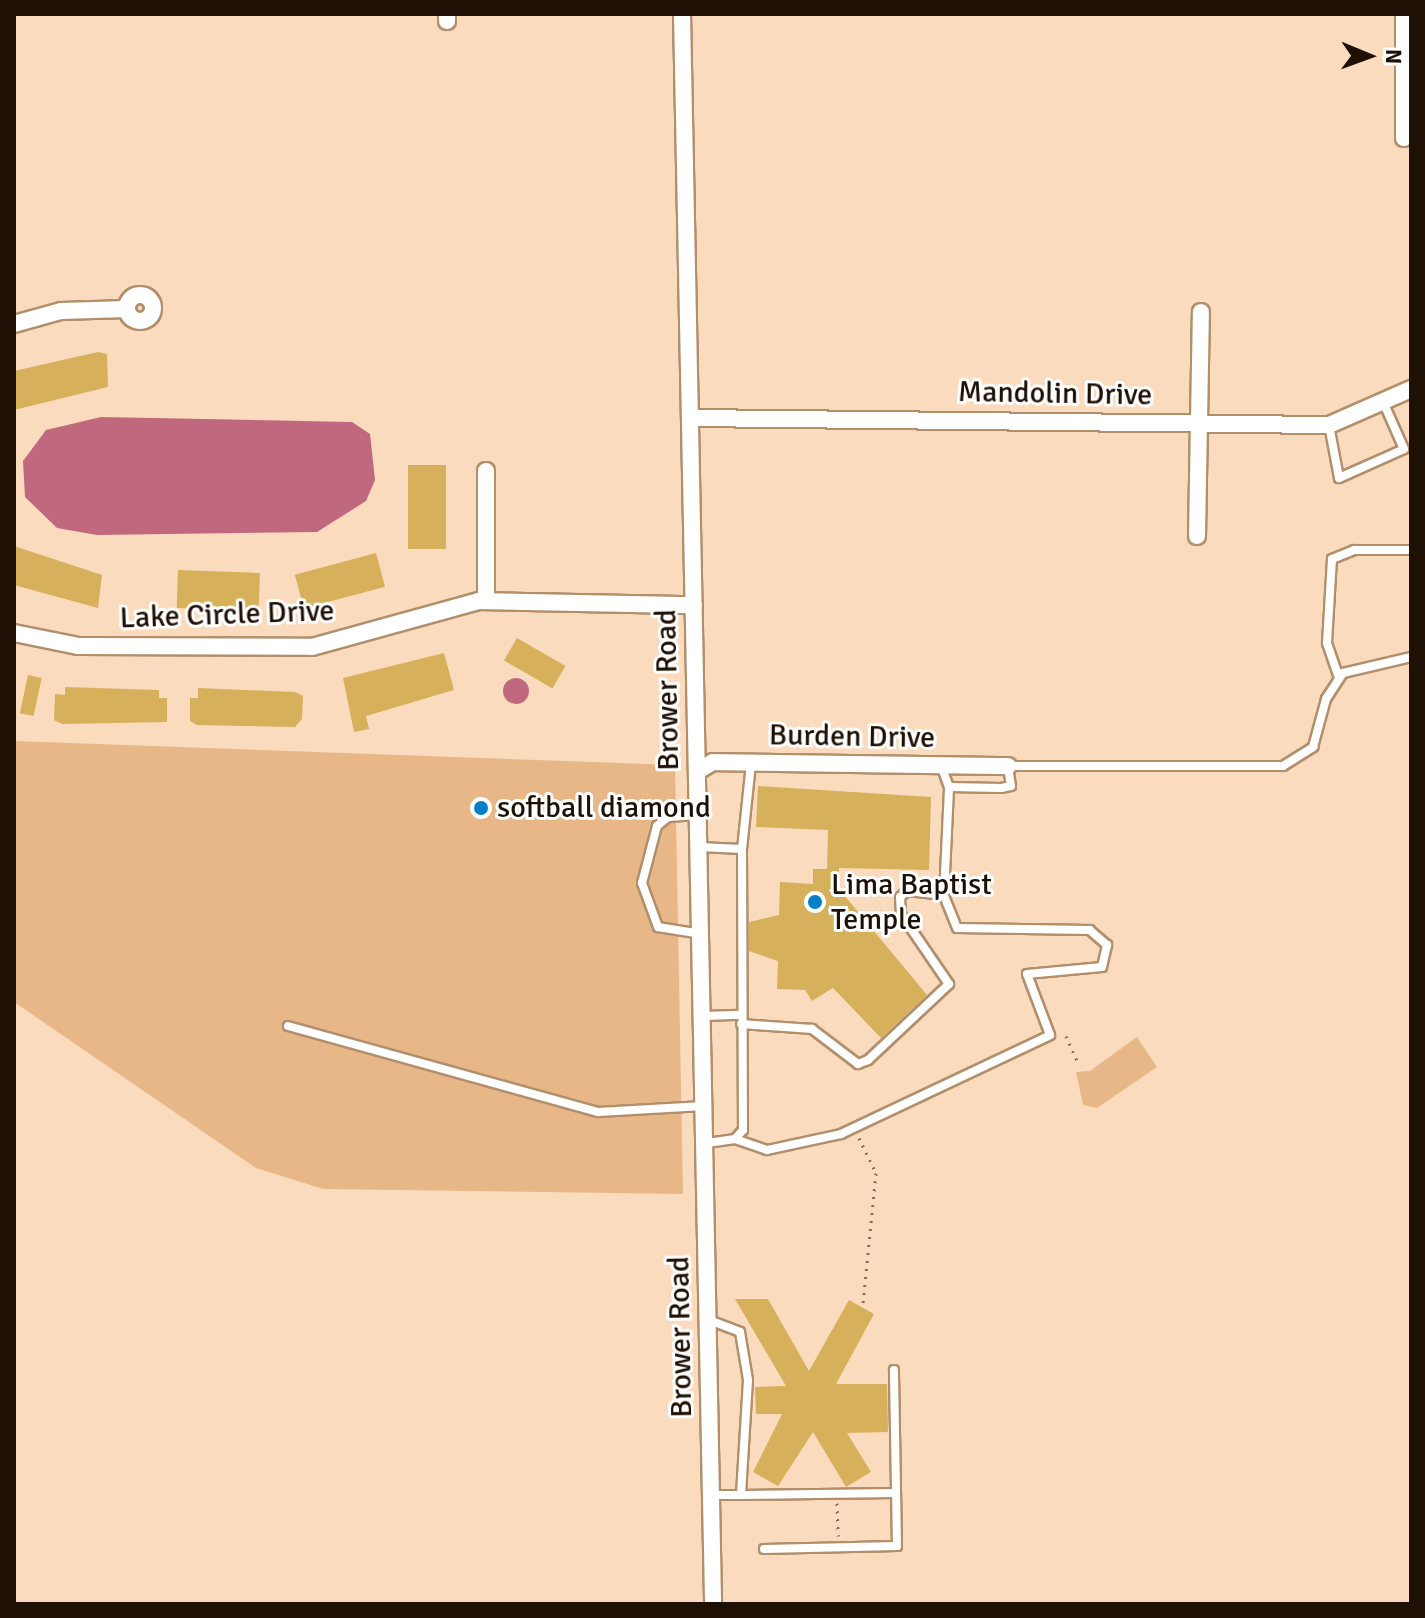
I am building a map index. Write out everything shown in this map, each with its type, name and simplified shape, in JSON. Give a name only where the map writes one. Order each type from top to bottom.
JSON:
[{"type":"street","name":"Brower Road","points":[[682,14],[713,1604]]},
{"type":"street","points":[[1404,14],[1408,63],[1404,138]]},
{"type":"street","points":[[14,324],[61,311],[127,309]]},
{"type":"street","points":[[1197,536],[1201,312]]},
{"type":"street","name":"Mandolin Drive","points":[[690,418],[1329,425],[1384,404],[1411,389]]},
{"type":"street","points":[[486,471],[486,600]]},
{"type":"street","name":"Lake Circle Drive","points":[[14,633],[78,646],[312,647],[486,600],[694,605]]},
{"type":"street","name":"Burden Drive","points":[[698,771],[713,762],[942,768],[1008,766]]},
{"type":"lane","points":[[1329,425],[1339,478],[1404,449],[1384,404]]},
{"type":"lane","points":[[949,787],[1011,786],[1008,766],[1283,766],[1313,747],[1339,678],[1327,643],[1332,559],[1354,550],[1411,550]]},
{"type":"lane","points":[[1339,678],[1411,657]]},
{"type":"lane","points":[[735,1139],[743,1130],[742,849],[751,763]]},
{"type":"lane","points":[[705,1143],[735,1139],[767,1150],[854,1128],[1050,1035],[1027,974],[1092,971],[1106,959],[1103,934],[1090,930],[957,928],[944,895],[949,787],[942,768]]},
{"type":"lane","points":[[699,815],[668,817],[657,826],[642,883],[658,927],[701,934]]},
{"type":"lane","points":[[699,847],[742,849]]},
{"type":"lane","points":[[703,1016],[812,1029],[858,1064],[868,1060],[949,984],[912,938],[900,897],[929,889],[944,895]]},
{"type":"lane","points":[[288,1026],[598,1112],[704,1106]]},
{"type":"lane","points":[[709,1320],[732,1326],[745,1343],[741,1495]]},
{"type":"lane","points":[[764,1549],[897,1546],[894,1370]]},
{"type":"lane","points":[[712,1495],[896,1493]]},
{"type":"path","points":[[1066,1036],[1079,1065]]},
{"type":"path","points":[[854,1128],[876,1173],[863,1303]]},
{"type":"path","points":[[837,1494],[838,1547]]},
{"type":"shaded area","points":[[101,417],[352,422],[370,434],[375,480],[366,501],[317,532],[97,535],[57,528],[25,497],[23,461],[46,430]]},
{"type":"shaded area","points":[[516,678],[525,682],[529,691],[525,700],[516,704],[507,700],[503,691],[507,682]]},
{"type":"shaded area","points":[[14,741],[675,765],[683,1194],[323,1189],[256,1168],[14,1002]]},
{"type":"shaded area","points":[[1137,1037],[1157,1067],[1097,1108],[1083,1105],[1076,1072],[1090,1071]]},
{"type":"building","points":[[98,352],[107,354],[108,387],[14,410],[14,371]]},
{"type":"building","points":[[408,465],[446,465],[446,549],[408,549]]},
{"type":"building","points":[[14,546],[102,575],[98,608],[14,585]]},
{"type":"building","points":[[376,553],[385,587],[304,609],[295,575]]},
{"type":"building","points":[[178,570],[260,573],[259,611],[177,608]]},
{"type":"building","points":[[517,638],[565,666],[552,689],[504,661]]},
{"type":"building","points":[[444,653],[454,690],[366,716],[369,729],[354,732],[343,678]]},
{"type":"building","points":[[28,675],[42,678],[34,716],[20,713]]},
{"type":"building","points":[[65,687],[159,690],[159,698],[167,698],[167,722],[62,724],[54,720],[55,694],[65,695]]},
{"type":"building","points":[[198,688],[295,692],[303,696],[302,719],[295,727],[197,725],[190,721],[190,698],[198,698]]},
{"type":"building","name":"Lima Baptist Temple","points":[[758,786],[931,797],[929,870],[839,868],[839,889],[927,995],[881,1038],[833,988],[812,1001],[805,990],[777,989],[778,961],[749,951],[749,922],[779,915],[780,882],[813,884],[813,869],[827,869],[828,830],[756,827]]},
{"type":"building","points":[[735,1299],[768,1299],[809,1371],[849,1300],[874,1314],[836,1384],[887,1384],[888,1432],[847,1433],[871,1472],[846,1487],[813,1432],[778,1486],[753,1472],[782,1414],[756,1414],[755,1387],[786,1386]]},
{"type":"place","name":"softball diamond","points":[[481,808]]},
{"type":"place","name":"Lima Baptist Temple","points":[[815,902]]}]
